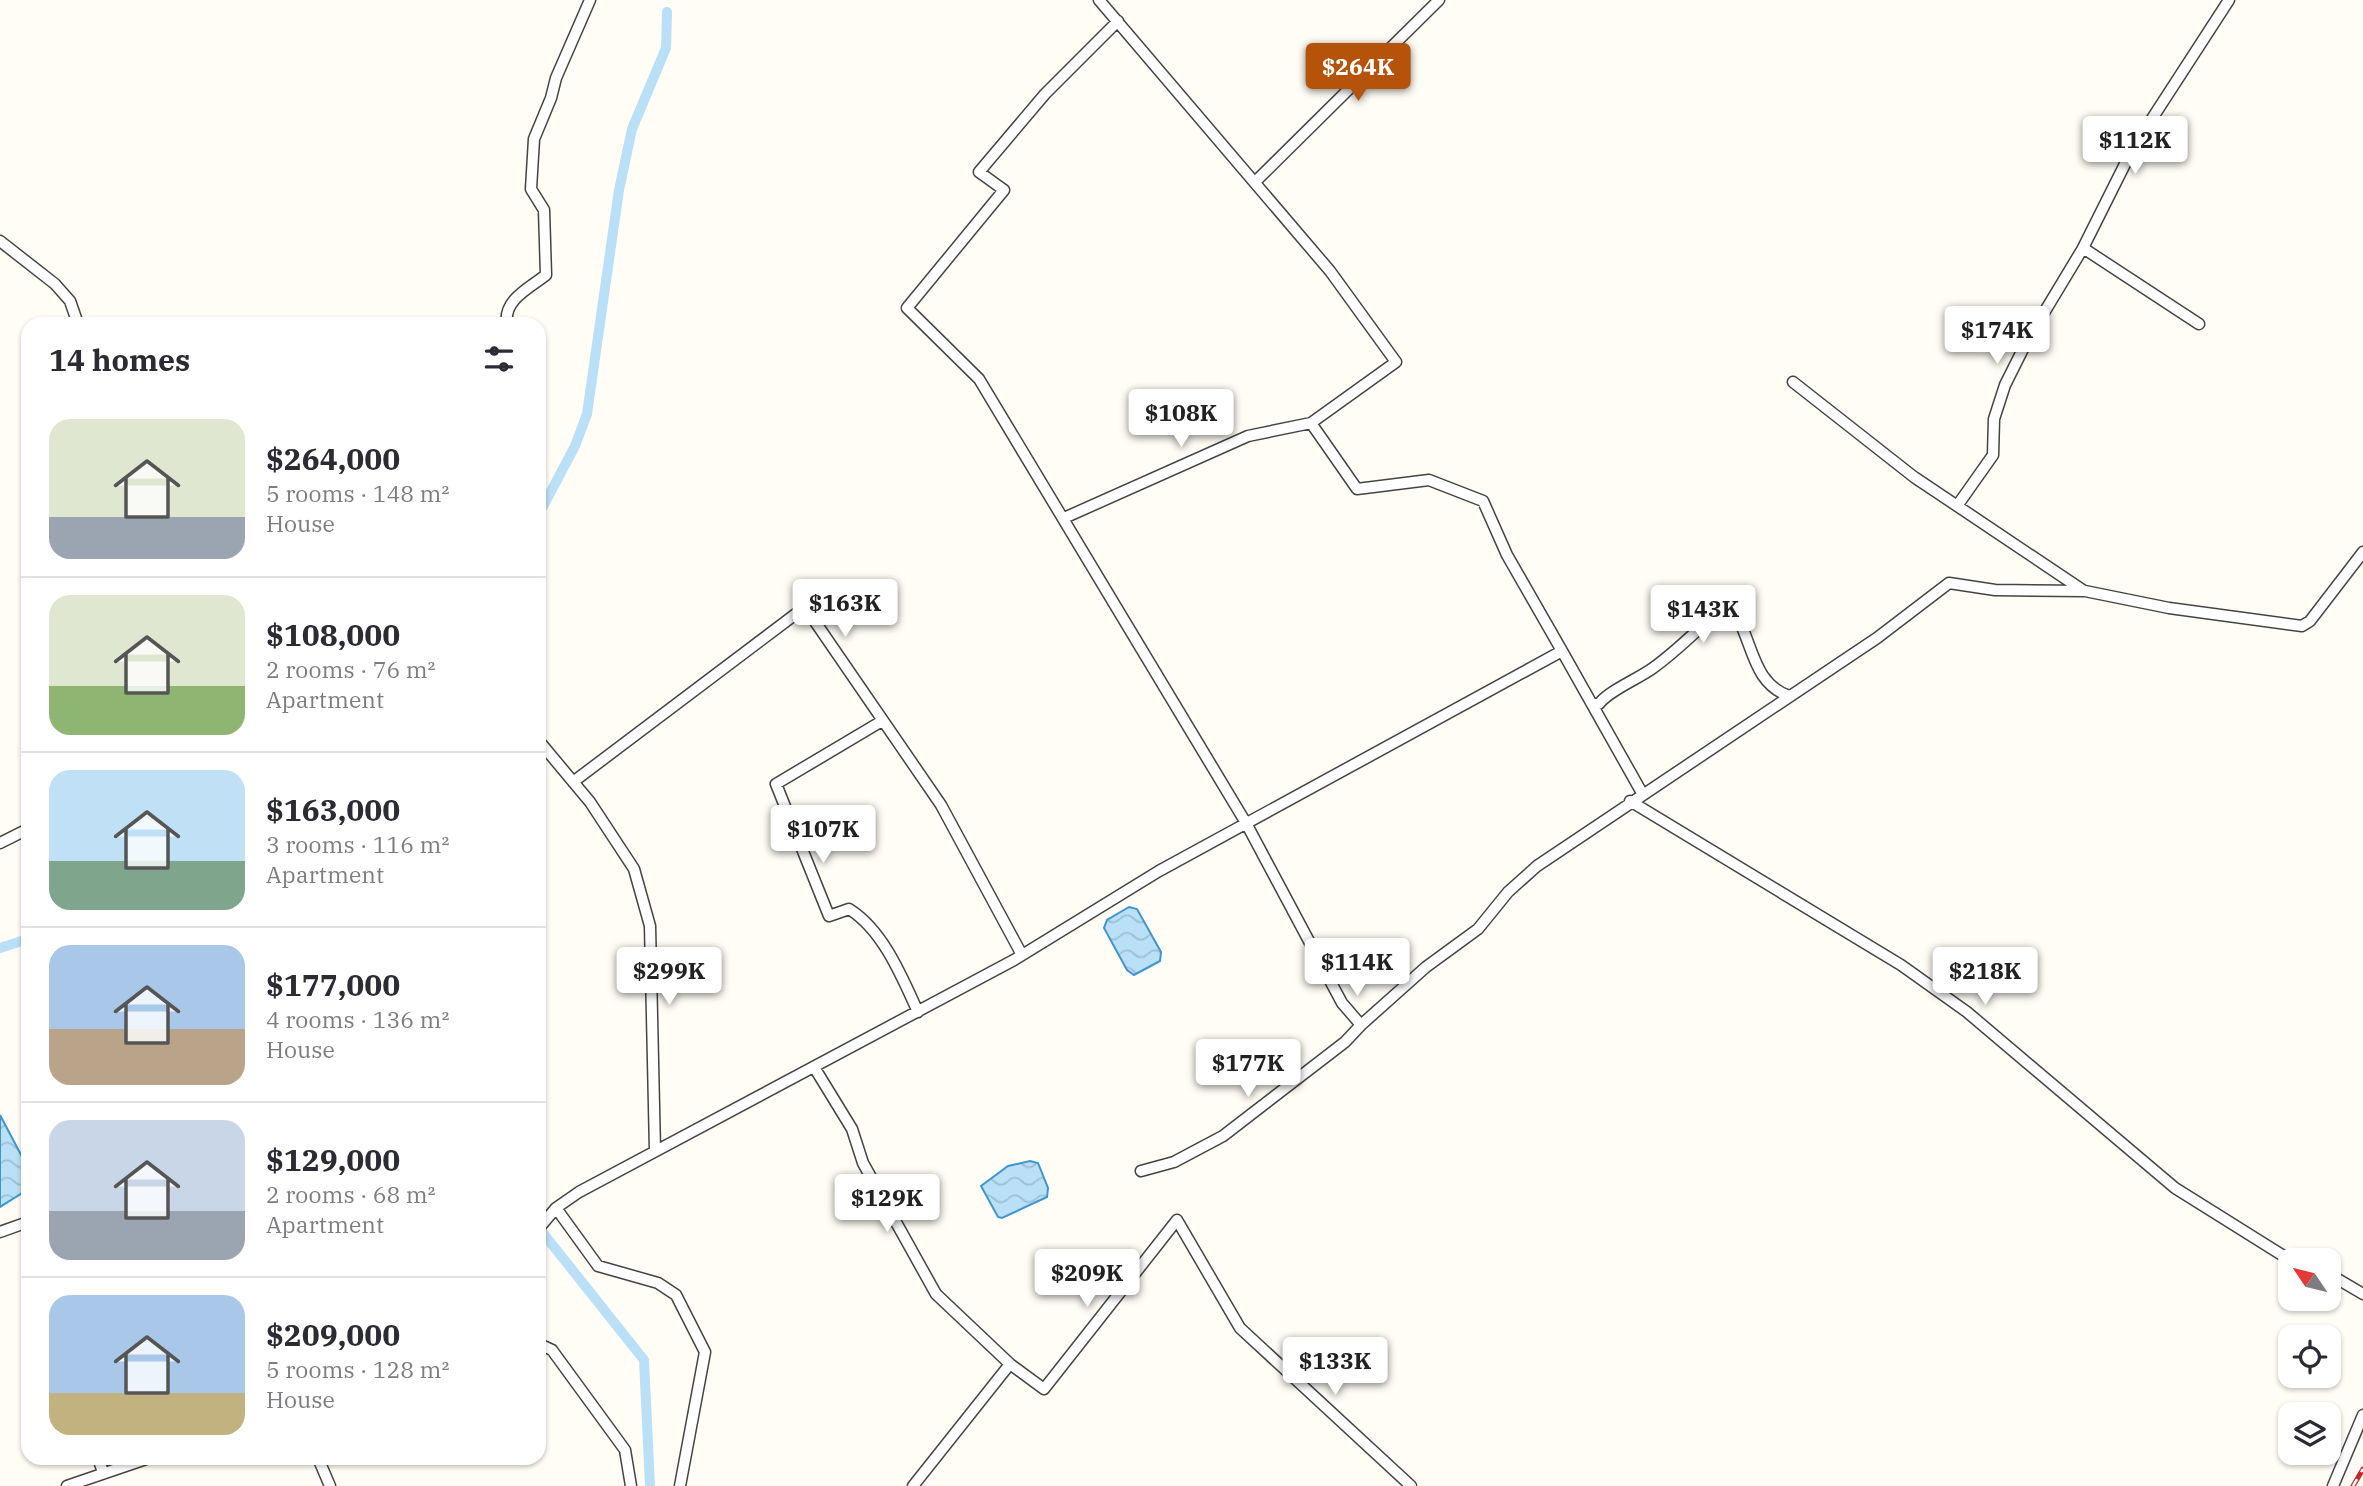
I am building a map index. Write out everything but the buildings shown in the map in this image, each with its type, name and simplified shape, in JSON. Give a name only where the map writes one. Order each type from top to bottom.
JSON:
[{"type":"street","points":[[506,317],[511,302],[546,275],[544,210],[531,189],[534,139],[551,99],[556,78],[590,0]]},
{"type":"street","points":[[1064,518],[1248,436],[1311,423],[1396,362],[1330,271],[1099,0]]},
{"type":"street","points":[[1255,182],[1439,0]]},
{"type":"street","points":[[1957,506],[1993,454],[1994,419],[2005,385],[2027,341],[2083,248],[2133,148],[2229,0]]},
{"type":"street","points":[[1118,21],[1045,94],[979,172],[1004,190],[907,308],[979,379],[1246,823],[1342,1003],[1362,1025]]},
{"type":"street","points":[[0,241],[55,284],[70,301],[76,317]]},
{"type":"street","points":[[2083,248],[2199,324]]},
{"type":"street","points":[[1793,382],[1914,477],[2085,591]]},
{"type":"street","points":[[1311,423],[1357,489],[1429,480],[1483,501],[1507,555],[1642,793]]},
{"type":"street","points":[[1141,1171],[1174,1162],[1223,1136],[1345,1042],[1426,967],[1478,929],[1508,892],[1537,866],[1630,801],[1877,638],[1949,583],[1995,590],[2085,591],[2169,608],[2302,626],[2310,621],[2363,552]]},
{"type":"street","points":[[573,782],[805,607],[941,805],[1022,955]]},
{"type":"street","points":[[1592,704],[1599,704],[1606,694],[1626,687],[1656,666],[1720,610],[1730,607],[1737,616],[1760,674],[1778,692],[1789,696]]},
{"type":"street","points":[[546,1219],[556,1208],[579,1192],[1022,955],[1159,871],[1562,651]]},
{"type":"street","points":[[882,721],[776,784],[829,916],[849,909],[872,929],[902,977],[918,1012]]},
{"type":"street","points":[[546,749],[590,802],[634,869],[650,926],[655,1152]]},
{"type":"street","points":[[1630,801],[1779,887],[1901,965],[1967,1012],[2175,1188],[2278,1252]]},
{"type":"street","points":[[0,843],[21,832]]},
{"type":"street","points":[[814,1066],[852,1129],[863,1163],[936,1294],[1010,1364],[1044,1389],[1177,1220],[1240,1328],[1411,1486]]},
{"type":"street","points":[[556,1208],[598,1266],[658,1283],[676,1295],[705,1352],[680,1486]]},
{"type":"street","points":[[0,1232],[21,1224]]},
{"type":"street","points":[[2342,1282],[2363,1294]]},
{"type":"street","points":[[546,1347],[552,1350],[625,1450],[631,1486]]},
{"type":"street","points":[[913,1486],[1010,1364]]},
{"type":"street","points":[[2333,1486],[2363,1415]]},
{"type":"street","points":[[100,1465],[103,1472]]},
{"type":"street","points":[[67,1486],[126,1465]]},
{"type":"street","points":[[321,1465],[330,1486]]},
{"type":"water","points":[[1129,907],[1137,909],[1161,952],[1160,961],[1134,975],[1127,970],[1104,928],[1107,920]]},
{"type":"water","points":[[0,1115],[21,1155],[21,1194],[0,1207]]},
{"type":"water","points":[[1030,1161],[1038,1163],[1048,1188],[1047,1197],[1002,1218],[998,1217],[981,1186],[1008,1166]]},
{"type":"waterway","points":[[546,501],[575,446],[587,414],[619,190],[632,129],[666,48],[667,12]]},
{"type":"waterway","points":[[0,948],[21,941]]},
{"type":"waterway","points":[[546,1237],[644,1360],[650,1486]]},
{"type":"railway","points":[[2353,1486],[2363,1469]]}]
